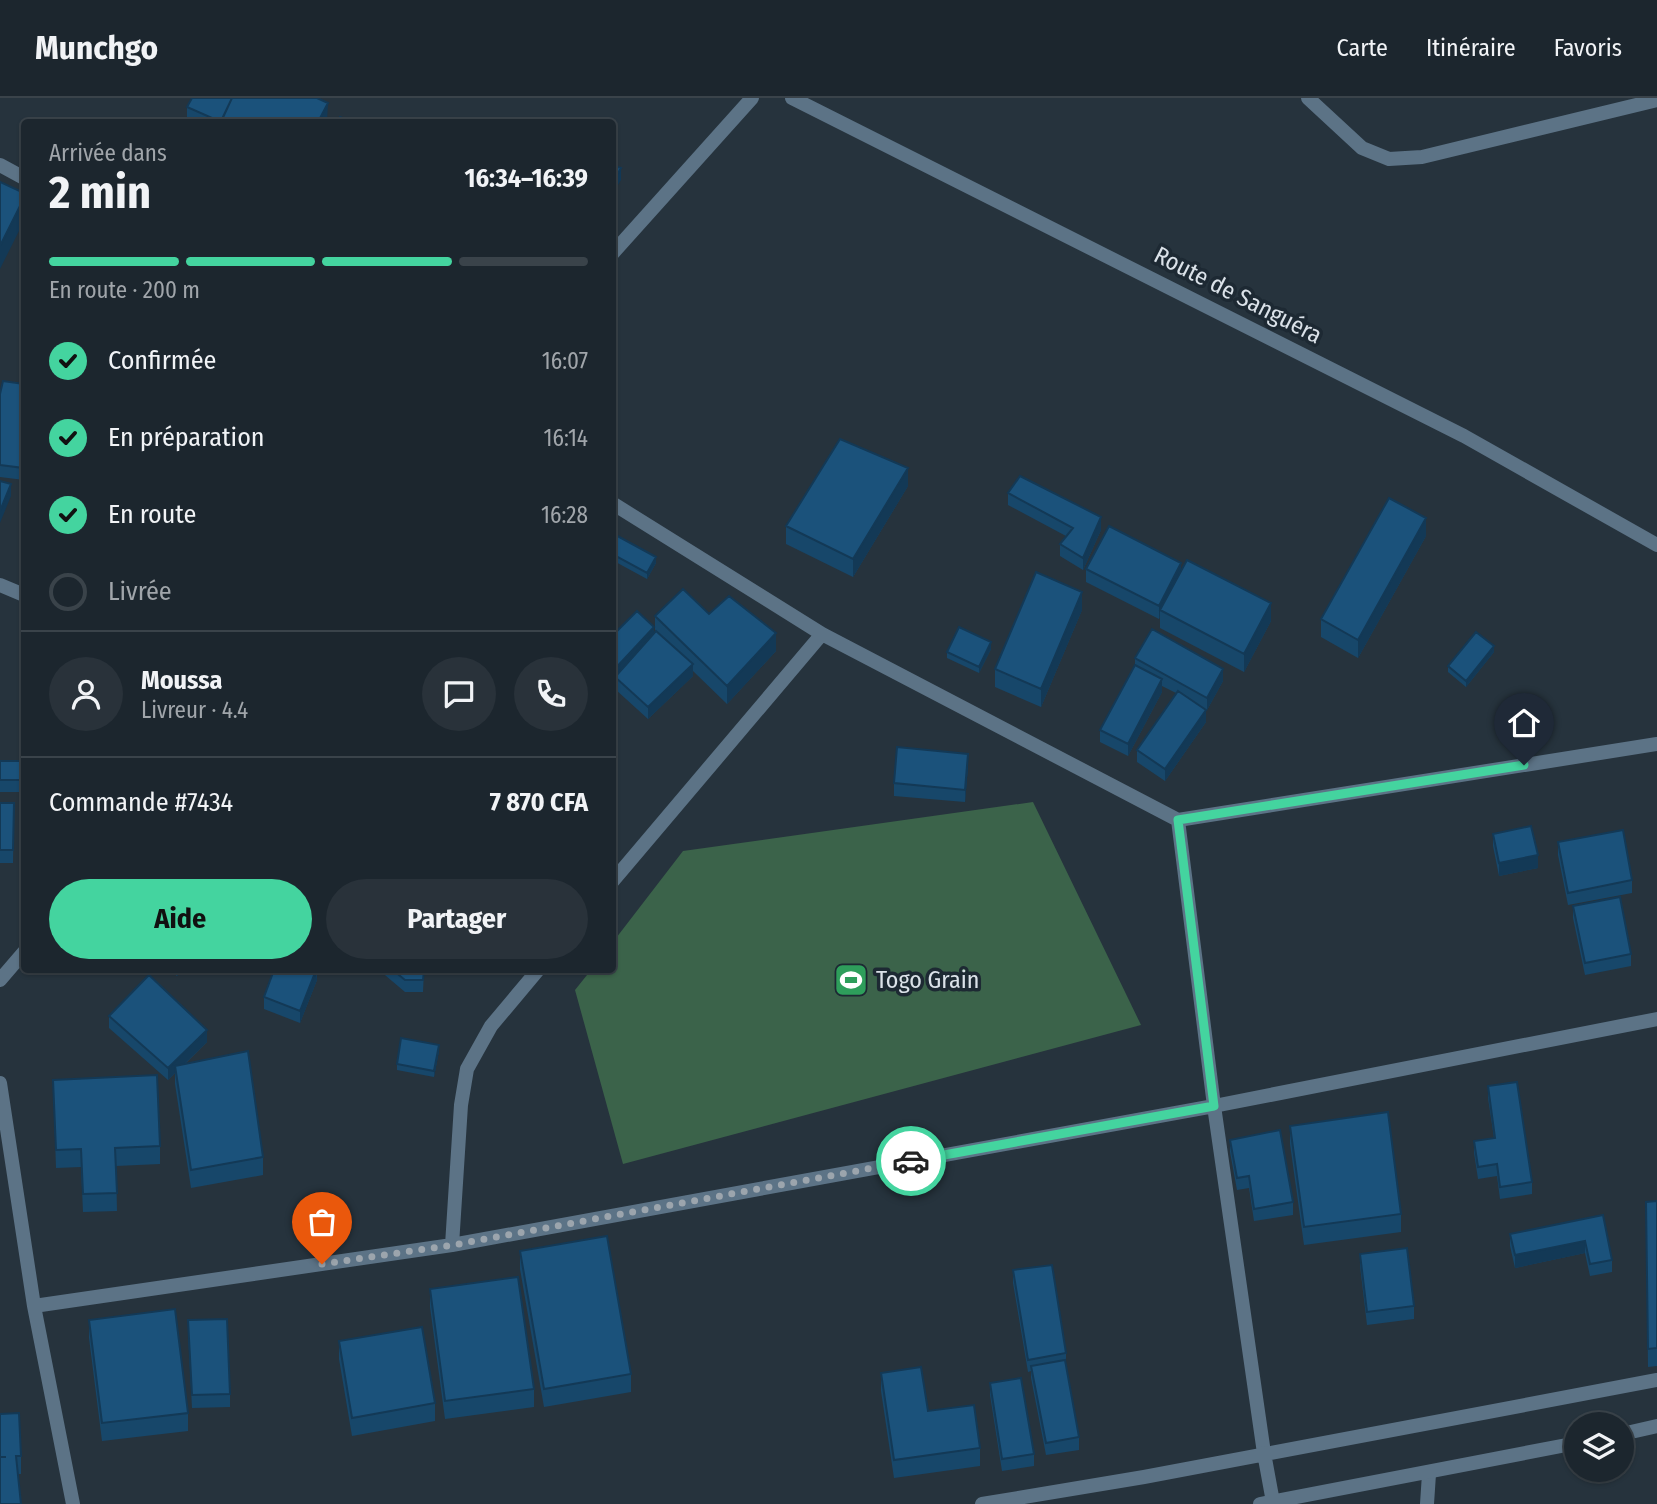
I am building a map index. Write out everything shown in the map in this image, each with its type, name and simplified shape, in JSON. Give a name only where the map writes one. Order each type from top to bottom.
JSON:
[{"type":"street","points":[[616,250],[752,98]]},
{"type":"street","name":"Route de Sanguéra","points":[[792,98],[1439,423],[1657,545]]},
{"type":"street","points":[[1308,98],[1362,148],[1389,159],[1422,157],[1657,100]]},
{"type":"street","points":[[0,165],[21,176]]},
{"type":"street","points":[[616,505],[822,634],[1178,820],[1657,744]]},
{"type":"street","points":[[0,586],[21,594]]},
{"type":"street","points":[[616,877],[822,634]]},
{"type":"street","points":[[1178,820],[1214,1106],[1264,1453],[1267,1503],[1429,1474],[1564,1446]]},
{"type":"street","points":[[0,981],[21,956]]},
{"type":"street","points":[[453,1245],[461,1105],[467,1069],[491,1026],[535,973]]},
{"type":"street","points":[[34,1306],[453,1245],[1214,1106],[1657,1019]]},
{"type":"street","points":[[0,1083],[34,1306],[73,1504]]},
{"type":"street","points":[[982,1504],[1144,1477],[1657,1380]]},
{"type":"street","points":[[1634,1431],[1657,1426]]},
{"type":"street","points":[[1427,1504],[1429,1474]]},
{"type":"green space","name":"Togo Grain","points":[[1033,802],[1141,1025],[623,1164],[575,990],[589,973],[616,973],[616,938],[683,851]]},
{"type":"building","points":[[192,98],[232,98],[222,119],[214,119],[187,107]]},
{"type":"building","points":[[232,98],[317,98],[328,103],[320,119],[222,119]]},
{"type":"building","points":[[0,182],[21,192],[21,204],[0,246]]},
{"type":"building","points":[[3,381],[21,384],[21,468],[0,465],[0,394]]},
{"type":"building","points":[[840,439],[908,468],[853,559],[786,526]]},
{"type":"building","points":[[1020,476],[1101,517],[1083,558],[1060,544],[1073,528],[1008,493]]},
{"type":"building","points":[[0,481],[11,484],[0,511]]},
{"type":"building","points":[[1389,498],[1426,518],[1358,640],[1321,619]]},
{"type":"building","points":[[1109,526],[1181,563],[1159,606],[1086,569]]},
{"type":"building","points":[[616,535],[656,557],[647,573],[616,556]]},
{"type":"building","points":[[1187,560],[1271,603],[1244,654],[1160,610]]},
{"type":"building","points":[[1036,572],[1082,592],[1041,689],[995,669]]},
{"type":"building","points":[[683,589],[709,614],[729,596],[776,633],[727,686],[655,616]]},
{"type":"building","points":[[637,611],[654,627],[616,668],[616,632]]},
{"type":"building","points":[[959,627],[991,642],[979,667],[947,652]]},
{"type":"building","points":[[1152,629],[1223,669],[1207,698],[1135,658]]},
{"type":"building","points":[[656,631],[693,664],[648,707],[616,676]]},
{"type":"building","points":[[1476,632],[1494,646],[1466,681],[1448,666]]},
{"type":"building","points":[[1135,665],[1162,679],[1128,744],[1100,730]]},
{"type":"building","points":[[1178,691],[1206,710],[1165,769],[1137,750]]},
{"type":"building","points":[[897,747],[968,754],[965,790],[894,783]]},
{"type":"building","points":[[0,761],[21,761],[21,780],[0,780]]},
{"type":"building","points":[[0,803],[14,803],[13,850],[0,850]]},
{"type":"building","points":[[1531,826],[1538,855],[1499,863],[1493,834]]},
{"type":"building","points":[[1623,830],[1632,880],[1568,893],[1558,842]]},
{"type":"building","points":[[1620,897],[1631,954],[1585,963],[1573,906]]},
{"type":"building","points":[[273,973],[315,973],[300,1011],[264,997]]},
{"type":"building","points":[[397,973],[424,973],[423,980],[405,980]]},
{"type":"building","points":[[149,975],[207,1030],[168,1068],[109,1016]]},
{"type":"building","points":[[401,1038],[439,1045],[434,1071],[397,1064]]},
{"type":"building","points":[[248,1051],[263,1157],[191,1170],[175,1066]]},
{"type":"building","points":[[157,1075],[160,1146],[115,1148],[117,1193],[83,1194],[81,1149],[56,1150],[53,1080]]},
{"type":"building","points":[[1517,1082],[1532,1182],[1500,1187],[1497,1164],[1478,1167],[1474,1141],[1495,1138],[1488,1086]]},
{"type":"building","points":[[1388,1112],[1401,1214],[1304,1227],[1290,1126]]},
{"type":"building","points":[[1280,1130],[1293,1202],[1254,1209],[1249,1176],[1237,1178],[1230,1140]]},
{"type":"building","points":[[1657,1201],[1657,1348],[1648,1349],[1646,1202]]},
{"type":"building","points":[[1603,1215],[1612,1260],[1590,1264],[1585,1241],[1515,1255],[1510,1234]]},
{"type":"building","points":[[607,1236],[631,1374],[544,1389],[520,1251]]},
{"type":"building","points":[[1407,1248],[1414,1306],[1367,1312],[1360,1254]]},
{"type":"building","points":[[1052,1265],[1066,1353],[1028,1360],[1013,1270]]},
{"type":"building","points":[[518,1277],[534,1389],[445,1401],[430,1289]]},
{"type":"building","points":[[175,1309],[188,1413],[102,1423],[89,1320]]},
{"type":"building","points":[[227,1319],[230,1394],[192,1395],[188,1320]]},
{"type":"building","points":[[422,1327],[435,1403],[352,1418],[339,1341]]},
{"type":"building","points":[[1065,1360],[1079,1437],[1046,1443],[1031,1366]]},
{"type":"building","points":[[921,1367],[928,1411],[974,1405],[980,1448],[894,1460],[881,1373]]},
{"type":"building","points":[[1021,1378],[1034,1454],[1002,1459],[990,1383]]},
{"type":"building","points":[[19,1413],[21,1456],[16,1456],[21,1504],[0,1504],[0,1414]]},
{"type":"way so far","points":[[322,1264],[453,1245],[911,1161]]},
{"type":"place","name":"Togo Grain","points":[[851,980]]},
{"type":"route","points":[[911,1161],[1214,1106],[1178,820],[1524,765]]}]
